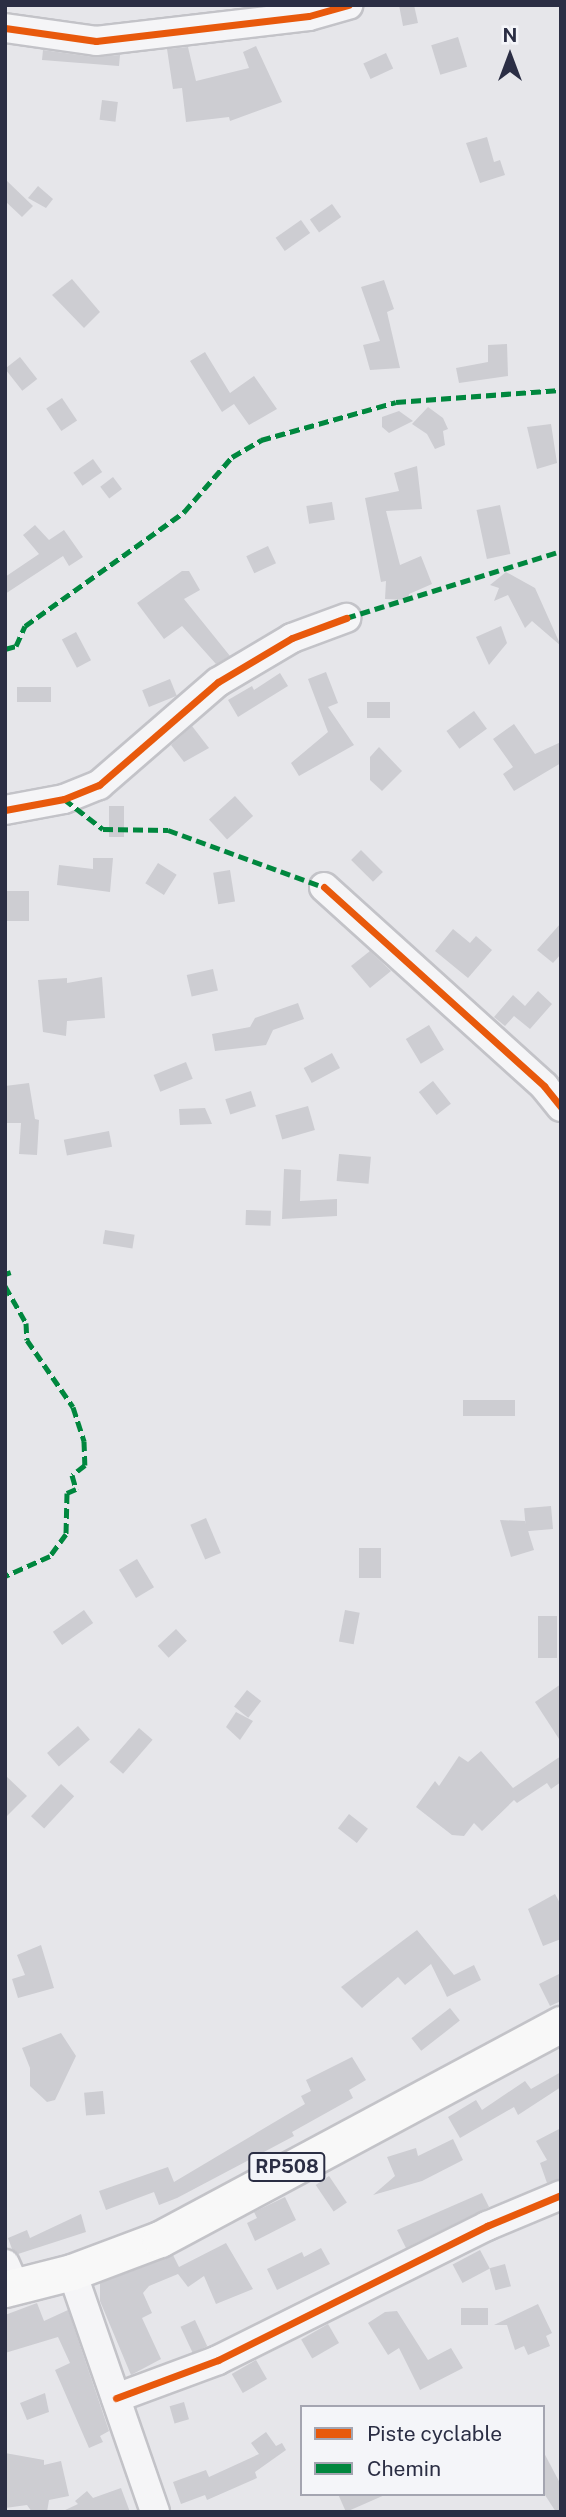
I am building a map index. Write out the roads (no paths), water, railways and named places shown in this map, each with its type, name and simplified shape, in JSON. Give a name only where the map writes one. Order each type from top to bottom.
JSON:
[{"type":"main road","name":"RP508","points":[[8,2280],[72,2272],[160,2239],[561,2024]]},
{"type":"street","points":[[5,28],[96,41],[309,16],[348,5]]},
{"type":"street","points":[[5,810],[64,799],[99,785],[218,682],[292,638],[346,618]]},
{"type":"street","points":[[324,887],[454,1009],[555,1089]]},
{"type":"street","points":[[116,2398],[230,2354],[475,2231],[561,2195]]},
{"type":"street","points":[[72,2272],[155,2512]]}]
